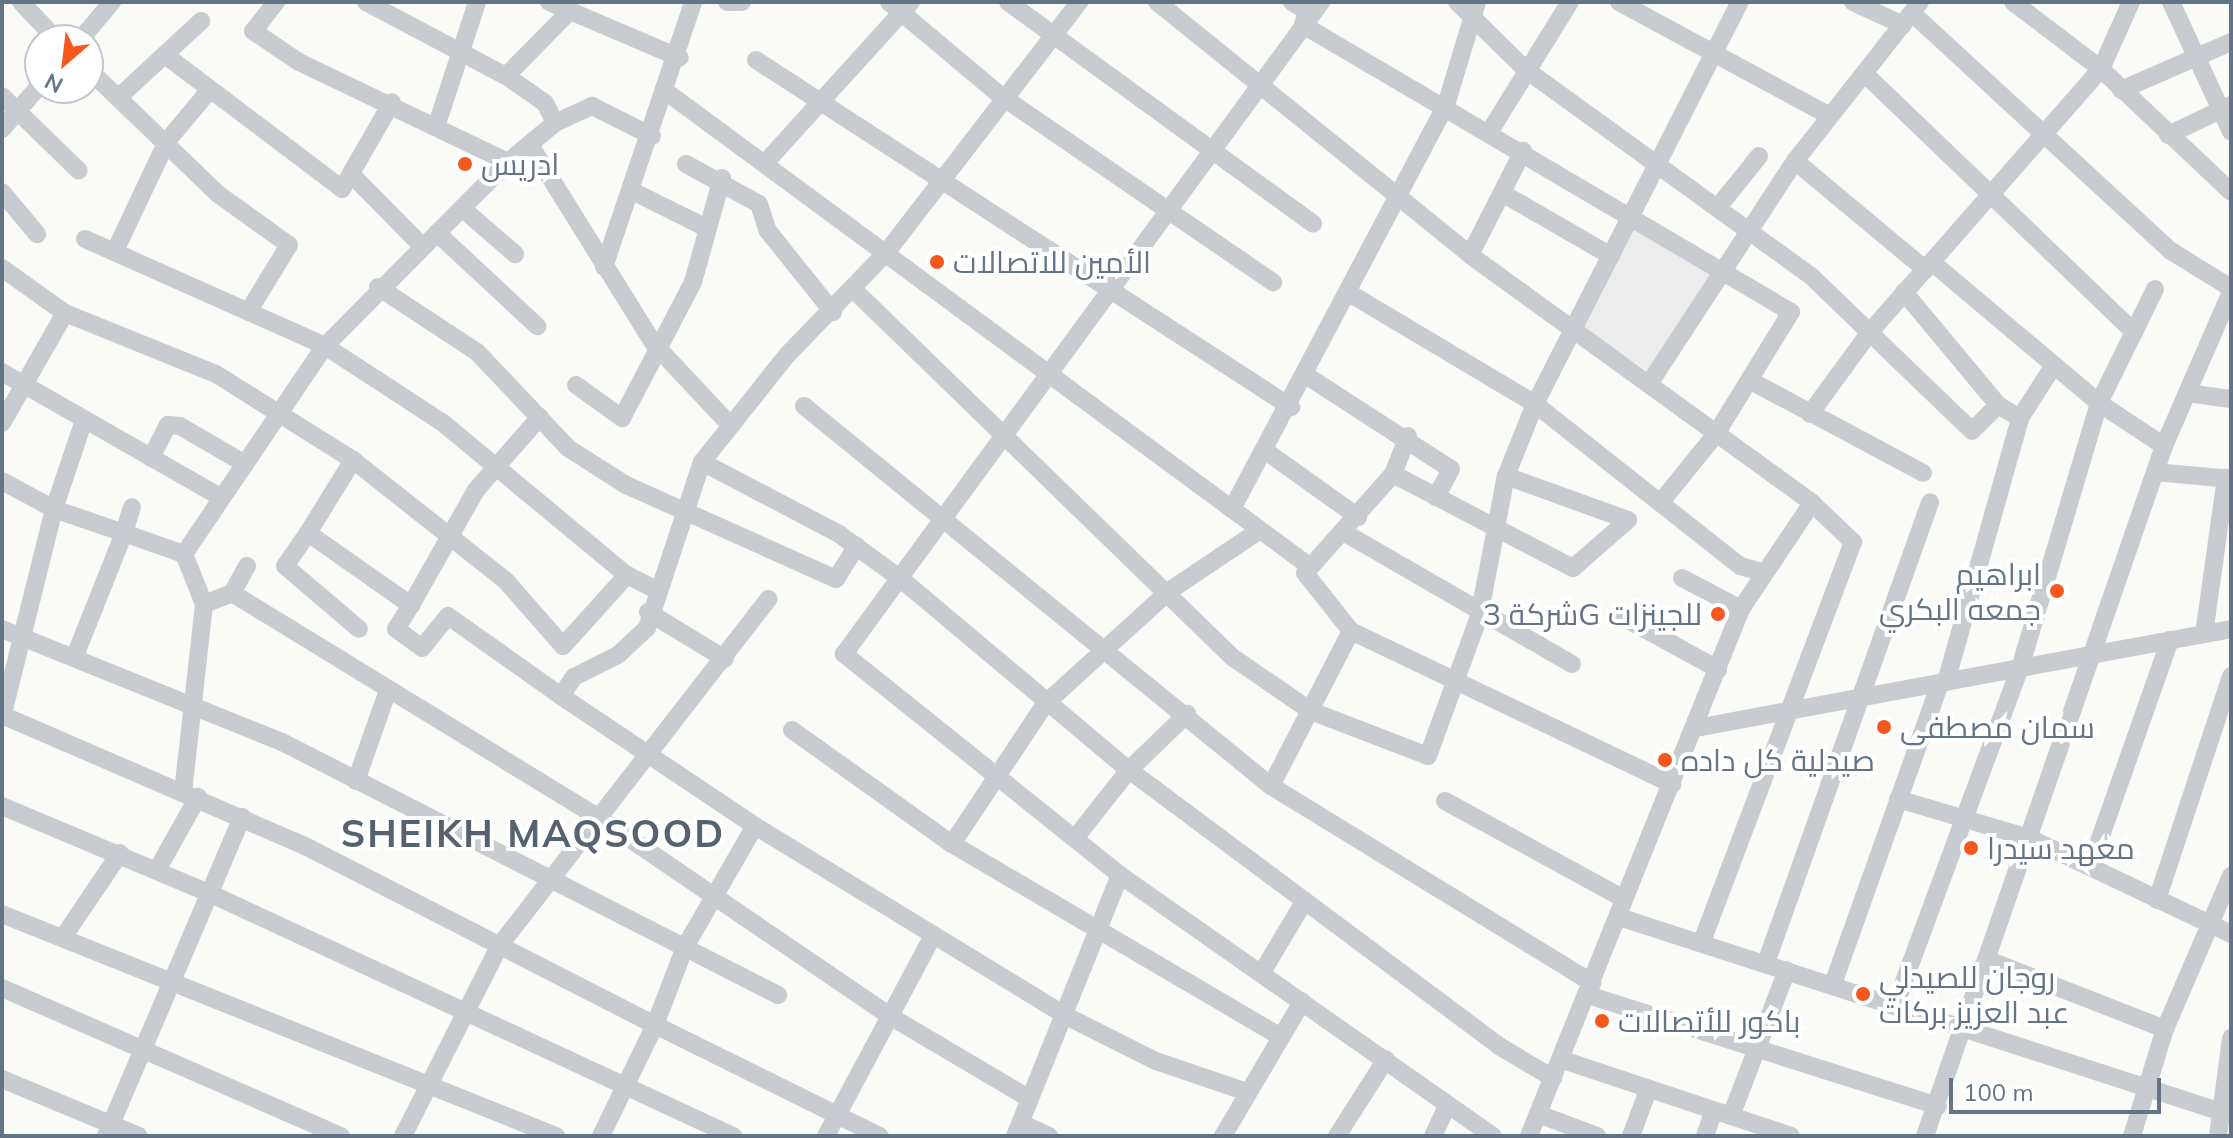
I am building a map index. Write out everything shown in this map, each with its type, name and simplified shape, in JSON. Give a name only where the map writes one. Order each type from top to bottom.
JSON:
[{"type":"street","points":[[21,2],[42,24]]},
{"type":"street","points":[[93,24],[112,2]]},
{"type":"street","points":[[276,2],[253,31],[299,62],[392,102],[508,162]]},
{"type":"street","points":[[366,2],[506,76],[545,103],[555,123]]},
{"type":"street","points":[[437,124],[477,2]]},
{"type":"street","points":[[549,2],[567,14],[680,58]]},
{"type":"street","points":[[604,267],[634,192],[680,58],[693,2]]},
{"type":"street","points":[[727,2],[742,2]]},
{"type":"street","points":[[1008,2],[1051,39],[1313,224]]},
{"type":"street","points":[[561,696],[574,677],[618,655],[647,628],[648,612],[702,462],[730,425],[886,253],[1001,96],[1079,2]]},
{"type":"street","points":[[1157,2],[1470,255],[1574,327],[1812,503],[1853,542],[1783,714],[1702,941]]},
{"type":"street","points":[[1292,2],[1307,11],[1303,25]]},
{"type":"street","points":[[1321,2],[1048,369],[901,579],[844,654],[991,776],[1076,837],[1120,875],[1264,969],[1302,1002],[1493,1136]]},
{"type":"street","points":[[1457,2],[1477,10],[1525,69],[1747,228],[1869,333],[1972,431],[1998,405]]},
{"type":"street","points":[[1490,131],[1525,69],[1570,2]]},
{"type":"street","points":[[1619,2],[1828,115]]},
{"type":"street","points":[[854,290],[999,438],[1169,591],[1232,657],[1311,711],[1428,756],[1457,686],[1479,617],[1501,533],[1506,476],[1535,404],[1655,162],[1740,2]]},
{"type":"street","points":[[1853,2],[1912,13],[2171,251],[2231,290],[2225,320],[2164,446],[2088,655],[1988,960],[1926,1133],[1946,1136]]},
{"type":"street","points":[[2013,2],[2101,69],[2231,192]]},
{"type":"street","points":[[1810,414],[1869,333],[2101,69],[2131,2]]},
{"type":"street","points":[[2171,2],[2194,56],[2224,108],[2231,132]]},
{"type":"street","points":[[766,162],[901,5],[1001,96],[1273,282]]},
{"type":"street","points":[[1232,509],[1291,407],[1446,105],[1477,10]]},
{"type":"street","points":[[1649,384],[1747,228],[1828,115],[1865,74],[1912,13]]},
{"type":"street","points":[[506,76],[567,14]]},
{"type":"street","points":[[119,97],[201,21]]},
{"type":"street","points":[[1303,25],[1446,105],[1629,218],[1791,312],[1716,434],[1661,502]]},
{"type":"street","points":[[2121,90],[2231,42]]},
{"type":"street","points":[[165,55],[208,92],[342,189],[392,102]]},
{"type":"street","points":[[756,60],[1291,407]]},
{"type":"street","points":[[1865,74],[2134,332]]},
{"type":"street","points":[[104,83],[167,141],[218,194],[289,245],[250,309]]},
{"type":"street","points":[[116,249],[167,141],[208,92]]},
{"type":"street","points":[[668,93],[1048,369],[1232,509],[1257,532],[1309,566]]},
{"type":"street","points":[[2,96],[79,171]]},
{"type":"street","points":[[2,129],[24,102]]},
{"type":"street","points":[[184,554],[325,346],[378,287],[463,209],[508,162],[555,123],[592,106],[652,136]]},
{"type":"street","points":[[2168,135],[2224,108]]},
{"type":"street","points":[[530,145],[654,344],[730,425]]},
{"type":"street","points":[[1470,255],[1523,151]]},
{"type":"street","points":[[1719,206],[1759,156]]},
{"type":"street","points":[[1795,161],[2099,403],[2164,446]]},
{"type":"street","points":[[686,164],[722,178],[759,204],[768,231],[833,312]]},
{"type":"street","points":[[351,174],[422,246]]},
{"type":"street","points":[[576,385],[622,418],[654,344],[693,282],[722,178]]},
{"type":"street","points":[[2,192],[37,234]]},
{"type":"street","points":[[634,192],[707,228]]},
{"type":"street","points":[[1502,193],[1611,256]]},
{"type":"street","points":[[463,209],[515,254]]},
{"type":"street","points":[[437,233],[537,326]]},
{"type":"street","points":[[85,239],[116,249],[325,346],[498,464],[627,575],[658,591]]},
{"type":"street","points":[[2,268],[65,313],[216,374],[353,460],[451,534],[563,646],[627,575]]},
{"type":"street","points":[[378,287],[477,352],[568,448],[683,510],[836,579],[857,546]]},
{"type":"street","points":[[1896,1003],[1958,820],[2020,668],[2099,403],[2155,289]]},
{"type":"street","points":[[1904,292],[1998,405],[2020,418]]},
{"type":"street","points":[[1349,293],[1535,404],[1740,566],[1763,572]]},
{"type":"street","points":[[2,423],[65,313]]},
{"type":"street","points":[[1833,984],[1943,682],[2020,418],[2054,365]]},
{"type":"street","points":[[2,372],[220,497]]},
{"type":"street","points":[[1307,376],[1408,436],[1451,469],[1436,497]]},
{"type":"street","points":[[1751,381],[1923,473]]},
{"type":"street","points":[[2187,393],[2231,399]]},
{"type":"street","points":[[804,406],[946,516],[1271,786],[1590,989],[1757,1051],[1938,1106]]},
{"type":"street","points":[[540,417],[498,464],[451,534],[396,629],[422,648],[448,616],[755,826],[1066,1016],[1156,1061],[1247,1092]]},
{"type":"street","points":[[84,420],[54,509],[26,637],[2,716],[242,817],[880,1136]]},
{"type":"street","points":[[151,458],[168,425],[180,426],[245,464]]},
{"type":"street","points":[[1408,436],[1393,474],[1345,533],[1305,573],[1351,631],[1457,686],[1672,784]]},
{"type":"street","points":[[1267,452],[1358,517]]},
{"type":"street","points":[[353,460],[285,566],[359,629]]},
{"type":"street","points":[[702,462],[857,546],[901,579],[1045,704],[1129,770],[1304,902],[1553,1078]]},
{"type":"street","points":[[2155,472],[2228,479],[2204,634]]},
{"type":"street","points":[[1393,474],[1573,568],[1628,520],[1506,476]]},
{"type":"street","points":[[2,481],[54,509],[184,554],[204,604],[190,794],[157,870]]},
{"type":"street","points":[[1766,963],[1930,502]]},
{"type":"street","points":[[1529,1136],[1563,1060],[1741,609],[1812,503]]},
{"type":"street","points":[[75,656],[132,507]]},
{"type":"street","points":[[952,844],[991,776],[1045,704],[1103,646],[1169,591],[1257,532]]},
{"type":"street","points":[[308,533],[411,605]]},
{"type":"street","points":[[1345,533],[1479,617],[1572,664]]},
{"type":"street","points":[[204,604],[232,593],[247,566]]},
{"type":"street","points":[[1682,578],[1741,609]]},
{"type":"street","points":[[232,593],[598,817],[714,893],[888,1015],[1030,1099]]},
{"type":"street","points":[[403,1136],[500,945],[551,875],[725,659],[768,599]]},
{"type":"street","points":[[648,612],[725,659]]},
{"type":"street","points":[[1621,616],[1718,669]]},
{"type":"street","points":[[2,629],[195,703],[551,875],[778,995]]},
{"type":"street","points":[[1696,728],[1858,701],[1943,682],[2231,629]]},
{"type":"street","points":[[1271,786],[1351,631]]},
{"type":"street","points":[[2090,867],[2170,640]]},
{"type":"street","points":[[2157,900],[2231,676]]},
{"type":"street","points":[[356,781],[388,690]]},
{"type":"street","points":[[1076,837],[1129,770],[1187,714]]},
{"type":"street","points":[[792,730],[952,844],[1281,1037]]},
{"type":"street","points":[[1898,799],[1958,820],[2029,838],[2231,934]]},
{"type":"street","points":[[1445,801],[1621,908],[1702,941],[2228,1114]]},
{"type":"street","points":[[2,806],[209,893],[623,1089],[733,1136]]},
{"type":"street","points":[[109,1130],[242,817]]},
{"type":"street","points":[[601,1136],[655,1025],[685,947],[755,826]]},
{"type":"street","points":[[64,936],[120,853]]},
{"type":"street","points":[[1049,1136],[1018,1129],[1103,934],[1120,875]]},
{"type":"street","points":[[2132,1136],[2165,1029],[2207,923],[2231,876]]},
{"type":"street","points":[[1264,969],[1304,902]]},
{"type":"street","points":[[2,914],[172,977],[556,1136]]},
{"type":"street","points":[[826,1136],[888,1015],[933,936]]},
{"type":"street","points":[[1988,960],[2165,1029]]},
{"type":"street","points":[[1705,1136],[1722,1115],[1757,1051],[1787,970]]},
{"type":"street","points":[[2,988],[341,1136]]},
{"type":"street","points":[[1223,1136],[1302,1002]]},
{"type":"street","points":[[2218,1136],[2228,1114],[2231,1038]]},
{"type":"street","points":[[1337,1136],[1386,1059]]},
{"type":"street","points":[[1563,1060],[1779,1134]]},
{"type":"street","points":[[2,1079],[109,1130],[139,1136]]},
{"type":"street","points":[[1631,1136],[1648,1090]]},
{"type":"street","points":[[1433,1136],[1447,1106]]},
{"type":"street","points":[[1538,1114],[1597,1136]]},
{"type":"shaded area","points":[[1629,218],[1715,268],[1648,371],[1580,325]]},
{"type":"place","name":"ادريس","points":[[465,164]]},
{"type":"place","name":"الأمين للاتصالات","points":[[937,262]]},
{"type":"place","name":"ابراهيم جمعه البكري","points":[[2057,591]]},
{"type":"place","name":"شركة 3G للجينزات","points":[[1718,614]]},
{"type":"place","name":"سمان مصطفى","points":[[1884,727]]},
{"type":"place","name":"صيدلية كل داده","points":[[1665,760]]},
{"type":"place","name":"معهد سيدرا","points":[[1971,848]]},
{"type":"place","name":"روجان للصيدلي عبد العزيز بركات","points":[[1863,994]]},
{"type":"place","name":"باكور للأتصالات","points":[[1602,1021]]},
{"type":"district","name":"SHEIKH MAQSOOD","points":[[533,834]]}]
